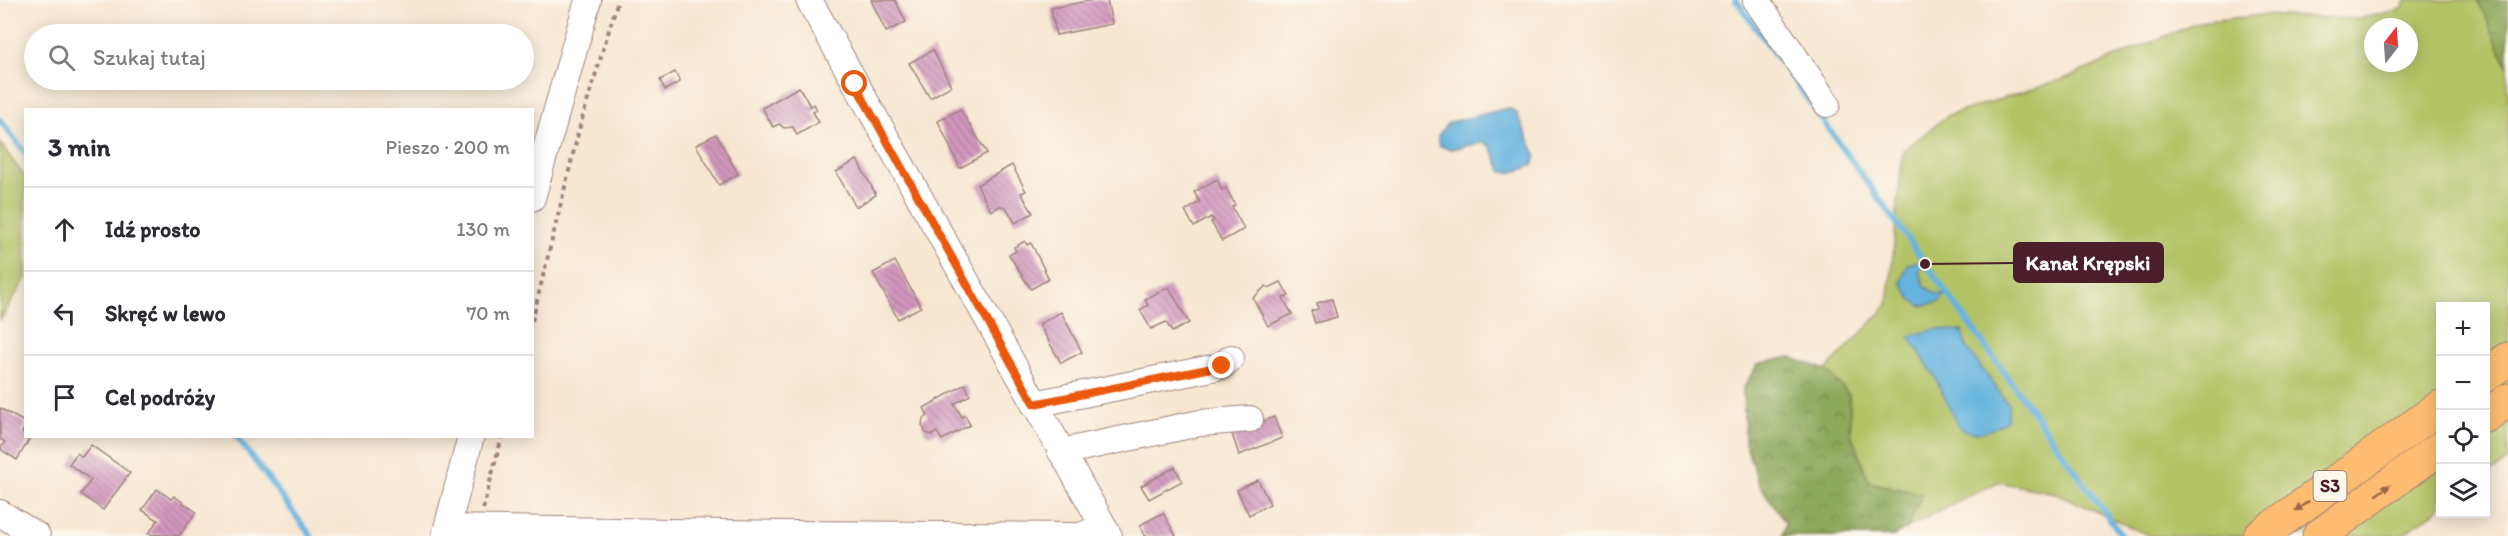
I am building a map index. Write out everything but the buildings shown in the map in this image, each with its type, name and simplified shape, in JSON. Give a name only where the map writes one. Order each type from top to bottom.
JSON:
[{"type":"highway","points":[[2490,372],[2508,359]]},
{"type":"highway","points":[[2490,413],[2508,399]]},
{"type":"highway","name":"S3","points":[[2260,536],[2436,410]]},
{"type":"highway","name":"S3","points":[[2319,536],[2436,451]]},
{"type":"street","points":[[534,191],[588,0]]},
{"type":"street","points":[[470,438],[447,532],[478,528],[787,534],[1080,536],[1107,532],[809,0]]},
{"type":"street","points":[[1756,0],[1827,104]]},
{"type":"street","points":[[1034,404],[1222,366],[1231,358]]},
{"type":"street","points":[[1061,452],[1200,423],[1250,419]]},
{"type":"street","points":[[0,513],[37,536]]},
{"type":"path","points":[[534,313],[580,126],[618,0]]},
{"type":"path","points":[[478,528],[501,438]]},
{"type":"green space","points":[[2407,0],[2478,0],[2508,67],[2508,460],[2490,473],[2490,302],[2436,302],[2436,511],[2400,536],[2150,536],[2056,493],[1998,482],[1907,528],[1922,494],[1869,482],[1851,434],[1849,395],[1826,370],[1888,305],[1903,151],[1947,116],[2064,79],[2199,22],[2261,15],[2358,19],[2402,9]]},
{"type":"green space","points":[[2478,0],[2508,0],[2508,67]]},
{"type":"green space","points":[[0,143],[24,176],[24,281],[0,320]]},
{"type":"green space","points":[[1790,357],[1826,370],[1849,395],[1851,434],[1869,482],[1922,494],[1907,528],[1894,536],[1782,536],[1786,523],[1759,484],[1745,443],[1743,388],[1758,364]]},
{"type":"water","points":[[1508,108],[1516,112],[1536,155],[1533,165],[1514,172],[1502,172],[1491,147],[1484,142],[1451,149],[1440,146],[1438,136],[1447,124]]},
{"type":"water","points":[[1918,262],[1925,264],[1919,271],[1925,286],[1936,294],[1946,294],[1939,302],[1921,306],[1912,300],[1901,282],[1908,264]]},
{"type":"water","points":[[1938,329],[1962,331],[1966,347],[2009,405],[2007,420],[1984,432],[1960,429],[1934,375],[1909,336]]},
{"type":"waterway","points":[[1736,0],[2122,536]]},
{"type":"waterway","points":[[0,120],[24,151]]},
{"type":"waterway","points":[[238,438],[311,536]]},
{"type":"place","name":"Kanał Krępski","points":[[1925,264]]},
{"type":"route","points":[[855,84],[950,249],[1034,404],[1222,366]]}]
